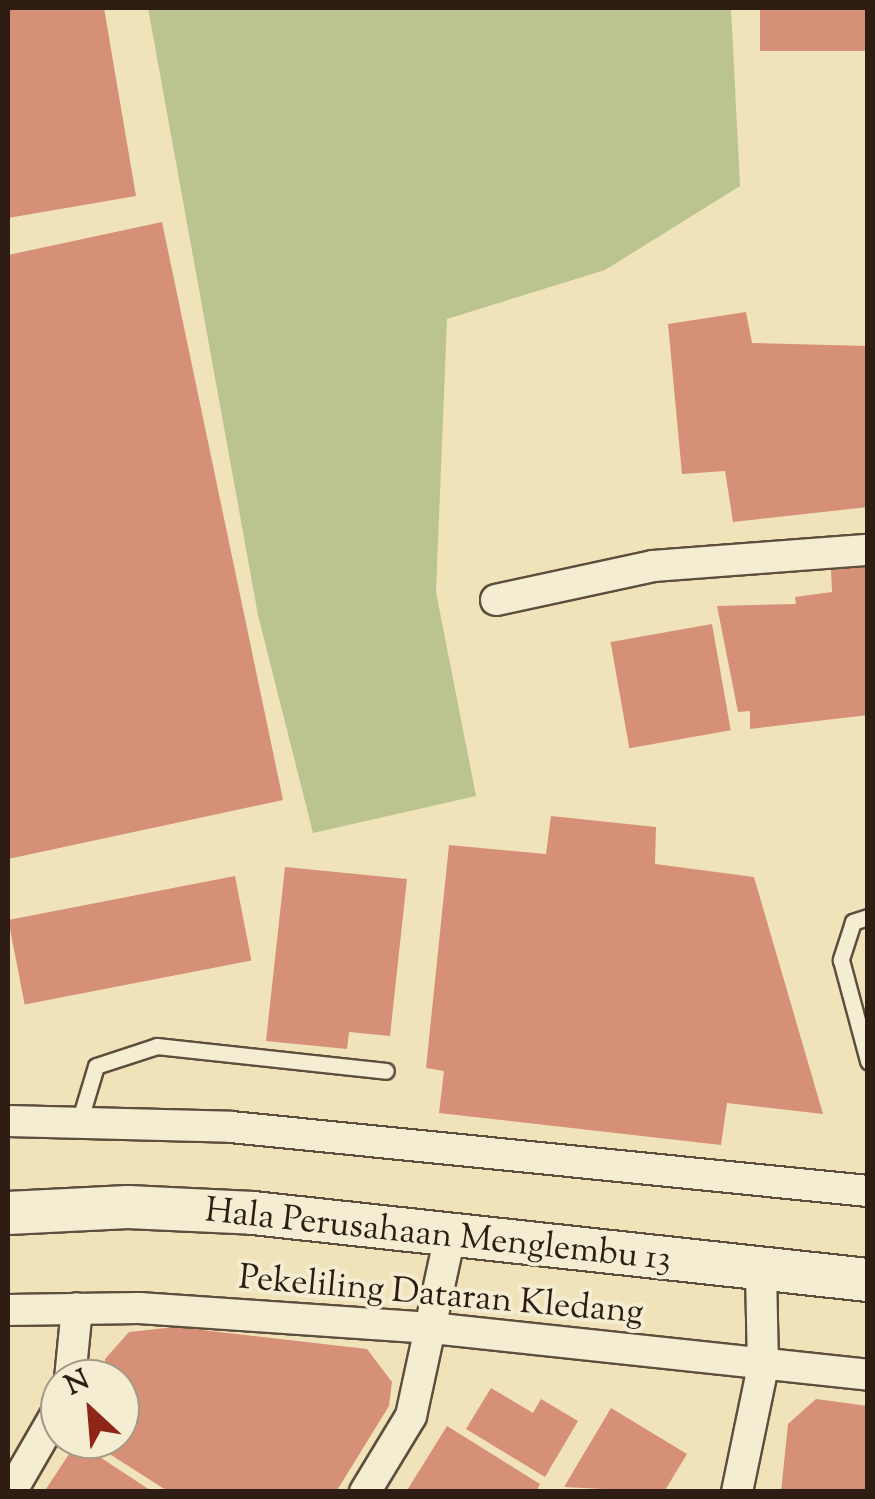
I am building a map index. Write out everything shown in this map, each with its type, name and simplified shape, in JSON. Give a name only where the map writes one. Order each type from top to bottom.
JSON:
[{"type":"street","points":[[496,600],[653,566],[868,550]]},
{"type":"street","points":[[8,1122],[80,1120],[231,1127],[868,1191]]},
{"type":"street","name":"Hala Perusahaan Menglembu 13","points":[[8,1213],[128,1207],[253,1213],[760,1272],[868,1280]]},
{"type":"street","points":[[364,1492],[411,1416],[450,1235]]},
{"type":"street","points":[[737,1492],[762,1367],[760,1272]]},
{"type":"street","points":[[72,1359],[77,1308]]},
{"type":"street","name":"Pekeliling Dataran Kledang","points":[[8,1310],[77,1308],[431,1328],[762,1367],[868,1374]]},
{"type":"street","points":[[12,1492],[40,1442]]},
{"type":"lane","points":[[867,1059],[841,960],[853,922],[868,917]]},
{"type":"lane","points":[[80,1120],[96,1066],[157,1046],[386,1071]]},
{"type":"green space","points":[[148,8],[731,8],[740,186],[605,270],[447,319],[436,592],[476,796],[313,833],[258,615]]},
{"type":"building","points":[[8,8],[104,8],[136,196],[8,218]]},
{"type":"building","points":[[760,8],[868,8],[868,51],[760,51]]},
{"type":"building","points":[[162,222],[283,800],[8,859],[8,255]]},
{"type":"building","points":[[746,312],[752,343],[868,346],[868,507],[733,522],[725,471],[682,474],[668,324]]},
{"type":"building","points":[[868,567],[868,715],[750,729],[750,711],[738,712],[717,606],[796,604],[795,597],[832,592],[831,570]]},
{"type":"building","points":[[712,624],[731,730],[629,748],[611,642]]},
{"type":"building","points":[[551,816],[656,827],[655,864],[754,877],[823,1114],[727,1103],[721,1145],[439,1113],[444,1071],[426,1068],[449,845],[546,854]]},
{"type":"building","points":[[285,867],[407,879],[390,1036],[349,1032],[347,1049],[266,1041]]},
{"type":"building","points":[[235,876],[251,960],[25,1004],[8,920]]},
{"type":"building","points":[[175,1327],[367,1349],[392,1382],[389,1406],[336,1492],[169,1492],[117,1459],[140,1459],[140,1359],[105,1359],[129,1332]]},
{"type":"building","points":[[491,1388],[533,1413],[541,1399],[578,1421],[545,1477],[466,1429]]},
{"type":"building","points":[[816,1399],[868,1406],[868,1492],[781,1492],[788,1424]]},
{"type":"building","points":[[611,1408],[687,1454],[664,1492],[564,1487]]},
{"type":"building","points":[[447,1426],[540,1484],[536,1492],[406,1492]]},
{"type":"building","points":[[66,1459],[103,1459],[153,1492],[44,1492]]}]
